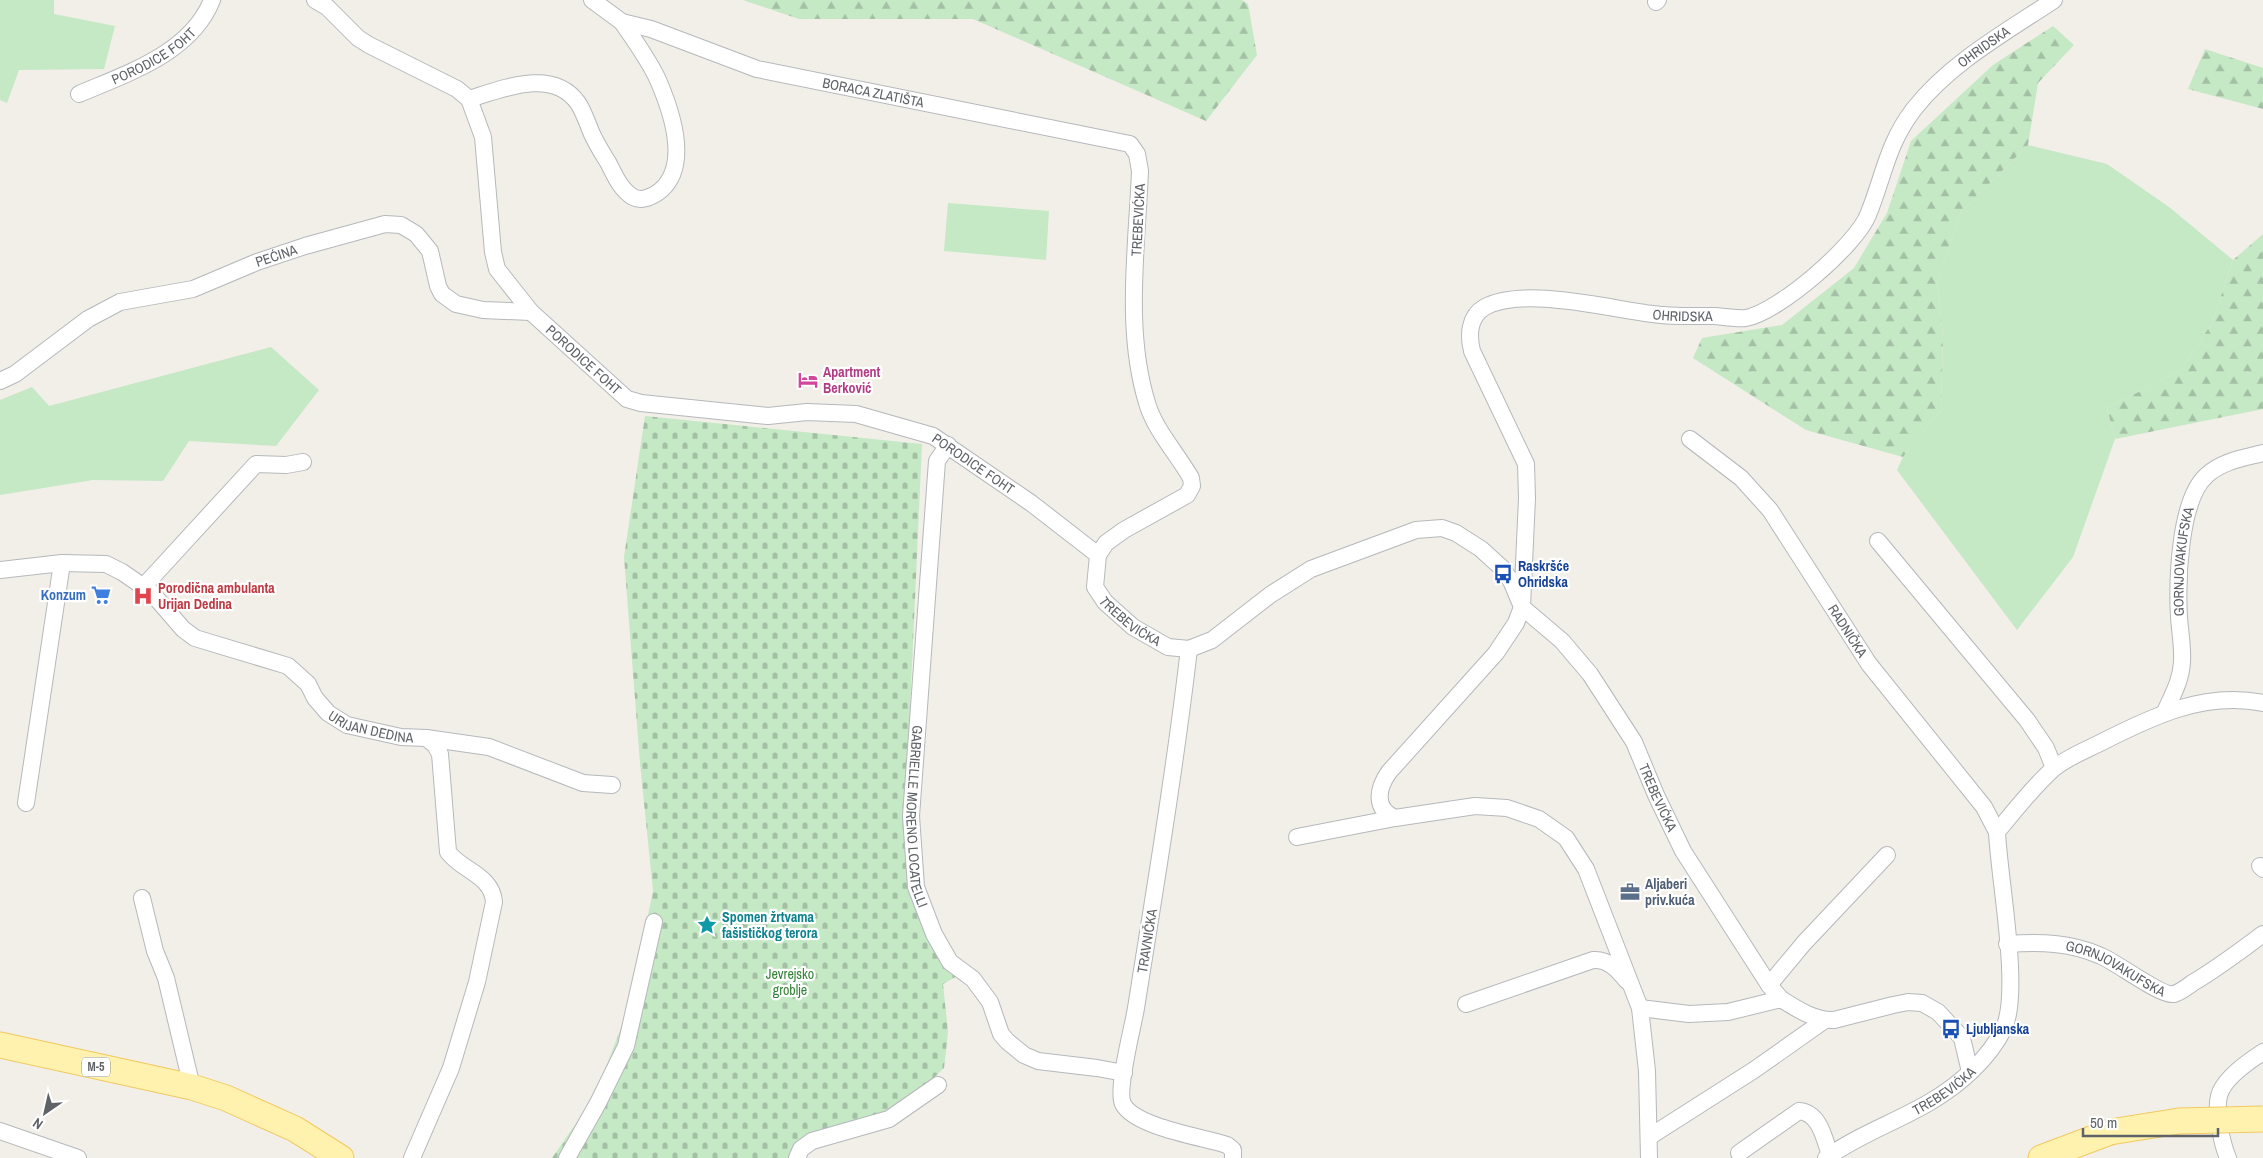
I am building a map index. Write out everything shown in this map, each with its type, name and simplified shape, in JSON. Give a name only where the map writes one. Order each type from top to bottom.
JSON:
[{"type":"main road","name":"M-5","points":[[0,1045],[192,1088],[226,1098],[295,1130],[340,1158]]},
{"type":"main road","points":[[2041,1158],[2110,1132],[2179,1121],[2263,1119]]},
{"type":"street","name":"PORODICE FOHT","points":[[79,94],[138,69],[179,44],[208,10],[212,0]]},
{"type":"street","points":[[315,0],[327,7],[358,38],[457,89],[469,99]]},
{"type":"street","name":"BORACA ZLATIŠTA","points":[[469,99],[524,83],[539,83],[562,88],[578,103],[622,189],[635,198],[647,199],[661,190],[671,178],[676,157],[677,135],[658,78],[622,22],[592,0]]},
{"type":"street","name":"OHRIDSKA","points":[[1522,607],[1527,498],[1526,464],[1472,351],[1469,338],[1472,321],[1478,314],[1484,308],[1502,301],[1532,298],[1656,314],[1746,318],[1775,306],[1842,250],[1856,234],[1868,216],[1897,132],[1915,107],[1948,74],[2054,0]]},
{"type":"street","name":"BORACA ZLATIŠTA","points":[[622,22],[651,29],[757,69],[1130,144]]},
{"type":"street","name":"PORODICE FOHT","points":[[469,99],[483,137],[492,243],[497,269],[531,312],[627,399],[641,403],[768,416],[807,412],[856,414],[933,436],[1031,503],[1098,555]]},
{"type":"street","name":"TREBEVIĆKA","points":[[1130,144],[1137,154],[1140,171],[1135,325],[1140,375],[1148,408],[1192,478],[1192,486],[1187,495],[1124,530],[1106,543],[1098,555],[1095,587],[1105,602],[1122,618],[1151,639],[1168,647],[1189,649],[1212,640],[1270,595],[1311,569],[1389,539],[1416,530],[1442,528],[1456,533],[1481,549],[1503,569],[1512,583],[1522,607],[1562,641],[1590,674],[1634,742],[1656,795],[1683,851],[1768,985],[1782,999],[1807,1014],[1825,1020],[1834,1020],[1908,1002],[1922,1003],[1938,1012],[1962,1038],[1970,1072],[1931,1101],[1829,1156],[1815,1117],[1808,1112],[1799,1111],[1739,1153]]},
{"type":"street","name":"PEĆINA","points":[[0,381],[15,374],[88,319],[120,302],[193,289],[273,256],[385,224],[401,225],[416,234],[430,251],[438,286],[442,294],[456,304],[483,310],[531,312]]},
{"type":"street","name":"RADNIČKA","points":[[1690,439],[1741,478],[1770,510],[1869,664],[1984,807],[1997,832]]},
{"type":"street","name":"GABRIELLE MORENO LOCATELLI","points":[[948,445],[937,461],[912,796],[911,816],[916,887],[934,934],[950,962],[973,979],[990,1002],[1001,1034],[1008,1041],[1024,1055],[1038,1061],[1097,1068],[1124,1074]]},
{"type":"street","name":"GORNJOVAKUFSKA","points":[[2164,712],[2177,686],[2182,662],[2179,614],[2183,531],[2186,513],[2192,496],[2206,475],[2230,462],[2263,454]]},
{"type":"street","points":[[144,586],[256,464],[286,465],[303,462]]},
{"type":"street","points":[[1878,541],[2027,720],[2046,748],[2054,768]]},
{"type":"street","points":[[26,803],[62,563]]},
{"type":"street","name":"URIJAN DEDINA","points":[[0,570],[62,563],[106,564],[144,586],[164,605],[183,629],[195,638],[288,666],[308,684],[315,698],[328,713],[346,725],[401,737],[426,738],[435,745],[440,754],[448,852],[454,860],[482,878],[493,891],[494,902],[478,982],[451,1068],[412,1158]]},
{"type":"street","points":[[1395,818],[1388,815],[1379,801],[1382,782],[1496,653],[1516,623],[1522,607]]},
{"type":"street","name":"TRAVNIČKA","points":[[1189,649],[1174,775],[1124,1074],[1123,1103],[1130,1112],[1153,1125],[1227,1145],[1233,1150],[1233,1158]]},
{"type":"street","points":[[1970,1072],[1992,1046],[2004,1027],[2010,992],[1997,832],[2027,796],[2054,768],[2140,722],[2164,712],[2201,703],[2242,699],[2263,703]]},
{"type":"street","points":[[426,738],[489,747],[583,783],[612,785]]},
{"type":"street","points":[[1297,837],[1395,818],[1475,806],[1507,808],[1539,819],[1566,838],[1586,869],[1640,1008],[1647,1071],[1649,1158]]},
{"type":"street","points":[[1768,985],[1804,943],[1887,855]]},
{"type":"street","points":[[142,898],[156,951],[166,978],[192,1088]]},
{"type":"street","points":[[567,1158],[598,1103],[626,1046],[654,922]]},
{"type":"street","name":"GORNJOVAKUFSKA","points":[[2007,944],[2039,942],[2070,945],[2101,956],[2136,975],[2161,993],[2174,994],[2220,966],[2263,934]]},
{"type":"street","points":[[1466,1004],[1599,960],[1618,970],[1633,989]]},
{"type":"street","points":[[1640,1008],[1689,1014],[1728,1012],[1782,999]]},
{"type":"street","name":"TREBEVIĆKA","points":[[1649,1137],[1754,1070],[1825,1020]]},
{"type":"street","points":[[2228,1158],[2221,1139],[2219,1096],[2237,1071],[2263,1052]]},
{"type":"street","points":[[797,1158],[801,1149],[812,1141],[889,1119],[938,1085]]},
{"type":"street","points":[[0,1131],[78,1158]]},
{"type":"green space","points":[[0,0],[54,0],[54,14],[115,26],[104,69],[19,70],[7,103],[0,100]]},
{"type":"green space","points":[[743,0],[1242,0],[1248,4],[1257,55],[1206,121],[973,19],[799,19]]},
{"type":"green space","points":[[2053,26],[2074,45],[2038,83],[2028,145],[1961,212],[1937,282],[1943,336],[1941,410],[1903,457],[1806,430],[1693,358],[1702,338],[1782,325],[1854,268],[1887,213],[1911,141],[1993,65]]},
{"type":"green space","points":[[2205,49],[2263,68],[2263,109],[2188,89]]},
{"type":"green space","points":[[2028,145],[2107,164],[2169,207],[2233,260],[2212,323],[2180,371],[2107,408],[2115,439],[2073,557],[2017,630],[1897,470],[1903,457],[1941,410],[1943,336],[1937,282],[1961,212]]},
{"type":"green space","points":[[948,203],[1049,211],[1046,260],[944,251]]},
{"type":"green space","points":[[2263,234],[2263,409],[2115,439],[2107,408],[2180,371],[2212,323],[2233,260]]},
{"type":"green space","points":[[271,347],[319,390],[276,446],[189,441],[163,481],[93,480],[0,495],[0,400],[32,387],[49,406]]},
{"type":"green space","name":"Jevrejsko groblje","points":[[645,416],[922,444],[904,841],[909,882],[959,975],[943,984],[948,1032],[944,1068],[911,1099],[891,1114],[879,1119],[819,1131],[806,1137],[796,1146],[790,1158],[552,1158],[595,1096],[628,1009],[653,891],[640,763],[624,557]]},
{"type":"place","name":"Apartment Berković","points":[[808,380]]},
{"type":"place","name":"Raskršće Ohridska","points":[[1503,574]]},
{"type":"place","name":"Konzum","points":[[101,595]]},
{"type":"place","name":"Porodična ambulanta Urijan Dedina","points":[[143,596]]},
{"type":"place","name":"Aljaberi priv.kuća","points":[[1630,892]]},
{"type":"place","name":"Spomen žrtvama fašističkog terora","points":[[707,925]]},
{"type":"place","name":"Ljubljanska","points":[[1951,1029]]}]
